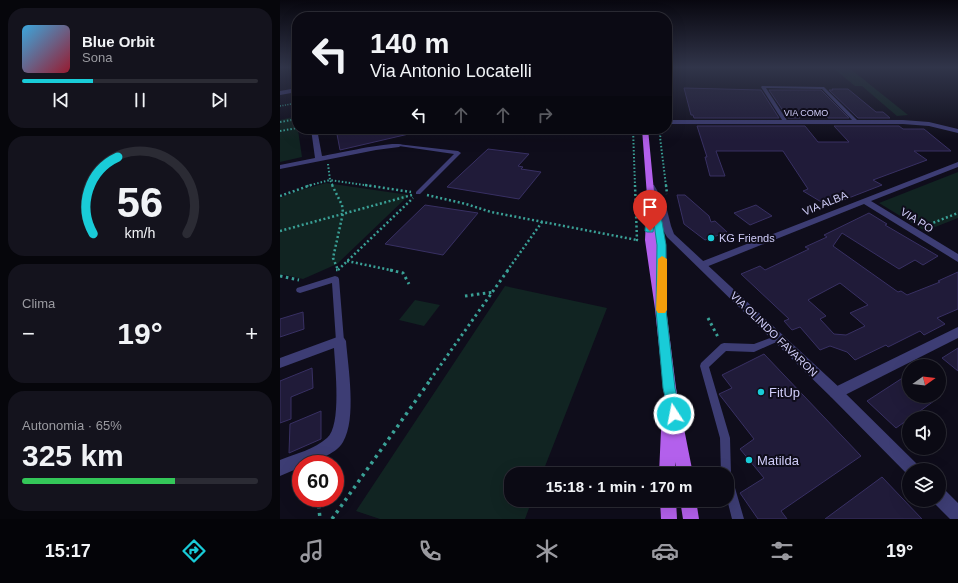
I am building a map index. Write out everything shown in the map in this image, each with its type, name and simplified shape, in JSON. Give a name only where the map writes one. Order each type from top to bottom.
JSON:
[{"type":"main road","points":[[645,134],[651,192],[650,240],[661,310],[669,388],[684,467]]},
{"type":"main road","points":[[667,467],[669,388]]},
{"type":"main road","points":[[668,507],[669,519]]},
{"type":"main road","points":[[689,507],[691,519]]},
{"type":"street","name":"VIA COMO","points":[[672,122],[903,122],[929,124],[958,131]]},
{"type":"street","points":[[316,134],[323,159]]},
{"type":"street","points":[[280,167],[376,148],[399,145]]},
{"type":"street","name":"VIA ALBA","points":[[702,265],[958,164]]},
{"type":"street","name":"VIA OLINDO FAVARON","points":[[651,192],[662,206],[666,226],[670,235],[836,393],[906,463]]},
{"type":"street","name":"VIA PO","points":[[864,201],[958,259]]},
{"type":"street","points":[[836,393],[958,332]]},
{"type":"street","points":[[280,363],[340,341],[343,403],[341,431],[334,442],[280,468]]},
{"type":"street","points":[[946,503],[958,514]]},
{"type":"lane","points":[[766,91],[786,122]]},
{"type":"lane","points":[[827,91],[857,122]]},
{"type":"lane","points":[[399,145],[458,153],[418,193]]},
{"type":"lane","points":[[300,290],[335,279],[340,341]]},
{"type":"lane","points":[[726,467],[725,438],[704,366],[724,347],[754,348],[778,338]]},
{"type":"lane","points":[[734,504],[738,519]]},
{"type":"path","points":[[280,106],[292,104]]},
{"type":"path","points":[[280,122],[292,119]]},
{"type":"path","points":[[280,131],[292,129]]},
{"type":"path","points":[[661,134],[660,137],[667,194]]},
{"type":"path","points":[[323,159],[330,180],[342,205],[343,214],[333,258],[338,270]]},
{"type":"path","points":[[280,196],[300,188],[330,180],[418,193],[466,204],[491,212],[637,240]]},
{"type":"path","points":[[280,231],[418,193]]},
{"type":"path","points":[[335,279],[338,270],[418,193]]},
{"type":"path","points":[[913,231],[958,213]]},
{"type":"path","points":[[332,519],[494,292],[542,222]]},
{"type":"path","points":[[347,261],[403,273],[409,284]]},
{"type":"path","points":[[465,296],[494,292]]},
{"type":"path","points":[[708,318],[724,347]]},
{"type":"path","points":[[319,507],[320,519]]},
{"type":"green space","points":[[868,91],[878,91],[908,115],[897,116]]},
{"type":"green space","points":[[292,117],[292,134],[299,134],[302,157],[280,162],[280,120]]},
{"type":"green space","points":[[958,172],[958,218],[925,231],[879,203]]},
{"type":"green space","points":[[326,183],[409,195],[337,264],[303,279],[280,274],[280,198],[294,192]]},
{"type":"green space","points":[[505,286],[607,308],[545,467],[504,467],[504,507],[529,507],[525,519],[380,519],[356,511]]},
{"type":"green space","points":[[415,300],[440,305],[424,326],[399,320]]},
{"type":"building","points":[[685,91],[762,91],[779,118],[694,118],[693,115],[691,115]]},
{"type":"building","points":[[770,91],[822,91],[849,118],[828,118],[825,115],[797,115],[800,118],[788,118]]},
{"type":"building","points":[[830,91],[851,91],[876,112],[883,112],[890,118],[858,118]]},
{"type":"building","points":[[697,126],[805,126],[818,142],[849,142],[834,126],[899,126],[903,129],[924,129],[951,151],[914,151],[927,160],[873,180],[882,185],[828,206],[803,191],[808,189],[783,151],[716,151],[725,176],[710,176],[705,157],[707,157]]},
{"type":"building","points":[[337,134],[409,134],[340,150]]},
{"type":"building","points":[[488,149],[529,154],[518,166],[523,167],[521,169],[541,172],[519,199],[447,187]]},
{"type":"building","points":[[677,195],[685,195],[709,216],[711,222],[715,221],[727,232],[705,240],[684,224]]},
{"type":"building","points":[[425,205],[478,213],[443,255],[385,244]]},
{"type":"building","points":[[756,205],[772,216],[750,225],[734,213]]},
{"type":"building","points":[[869,213],[887,224],[885,225],[938,256],[923,265],[915,260],[899,269],[842,233],[833,246],[898,292],[901,291],[907,295],[940,282],[938,281],[958,272],[958,309],[937,318],[945,324],[924,335],[920,331],[888,347],[886,345],[855,360],[847,352],[830,346],[820,350],[800,327],[792,330],[784,321],[789,319],[741,274],[760,266],[765,270],[809,249],[805,247],[827,237],[824,235]],"holes":[[[840,283],[868,305],[850,313],[865,326],[846,335],[834,334],[820,319],[826,316],[808,300]]]},
{"type":"building","points":[[303,312],[304,329],[280,337],[280,319]]},
{"type":"building","points":[[958,348],[958,371],[946,361],[946,359],[942,358]]},
{"type":"building","points":[[764,354],[861,456],[781,511],[787,519],[758,519],[740,493],[764,478],[740,449],[754,439],[719,394],[732,388],[722,375]]},
{"type":"building","points":[[312,368],[313,388],[291,397],[291,419],[280,423],[280,381]]},
{"type":"building","points":[[902,378],[902,403],[931,403],[920,411],[902,411],[902,424],[896,428],[867,401]]},
{"type":"building","points":[[321,411],[321,439],[289,453],[290,424]]},
{"type":"building","points":[[882,477],[902,498],[902,507],[911,507],[922,519],[825,519]]},
{"type":"slow traffic","points":[[661,310],[662,259]]},
{"type":"place","name":"KG Friends","points":[[711,238]]},
{"type":"place","name":"FitUp","points":[[761,392]]},
{"type":"place","name":"Matilda","points":[[749,460]]},
{"type":"route","points":[[650,231],[651,196],[662,245],[661,310],[669,388],[674,414]]}]
